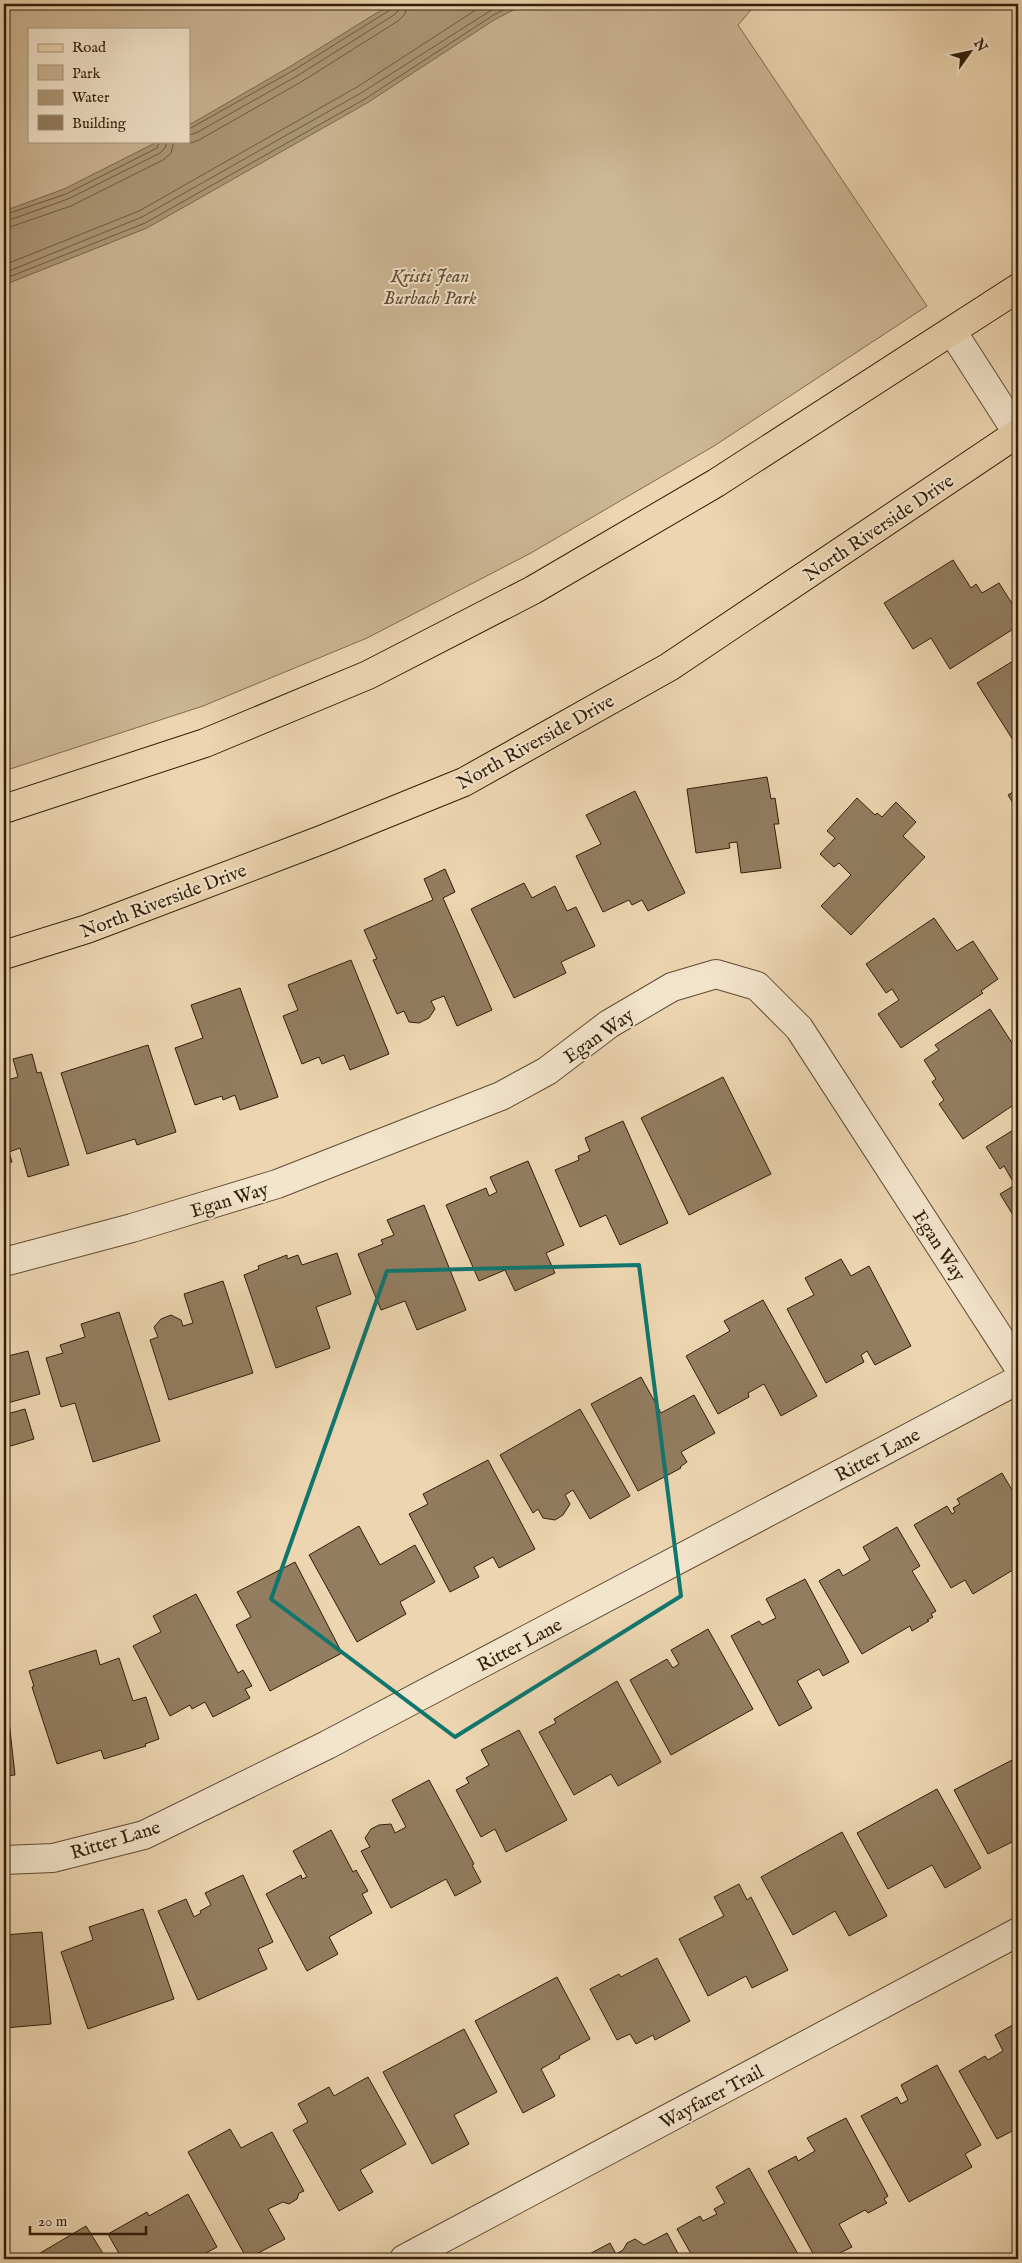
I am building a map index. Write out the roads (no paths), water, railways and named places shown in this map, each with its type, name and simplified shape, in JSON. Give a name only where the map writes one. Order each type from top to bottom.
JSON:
[{"type":"main road","points":[[4,809],[205,743],[368,675],[533,590],[716,483],[1018,288]]},
{"type":"main road","name":"North Riverside Drive","points":[[4,955],[96,926],[321,840],[464,782],[669,667],[1018,433]]},
{"type":"street","points":[[952,331],[1018,433]]},
{"type":"street","name":"Egan Way","points":[[4,1262],[132,1228],[277,1184],[501,1096],[547,1071],[609,1024],[672,987],[716,974],[757,986],[799,1028],[1018,1366]]},
{"type":"street","name":"Ritter Lane","points":[[4,1860],[53,1858],[144,1835],[327,1746],[1018,1380]]},
{"type":"street","name":"Wayfarer Trail","points":[[404,2259],[1018,1932]]},
{"type":"water","points":[[391,4],[525,4],[494,20],[367,103],[147,228],[4,285],[4,211],[64,189],[157,142],[190,142],[190,124],[291,66]]},
{"type":"park label","name":"Kristi Jean Burbach Park","points":[[430,286]]}]
